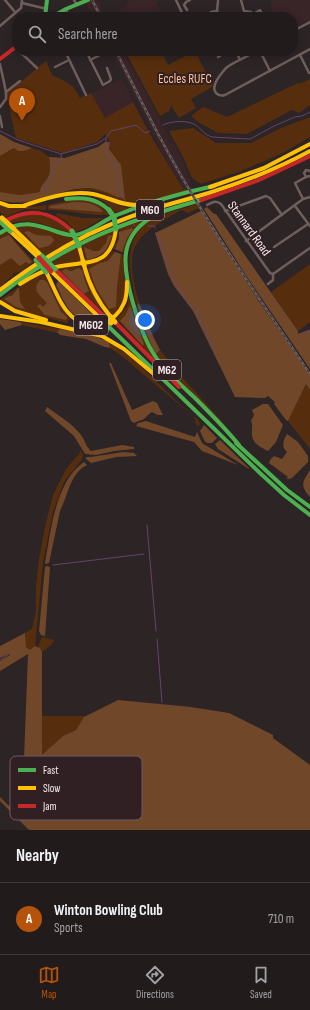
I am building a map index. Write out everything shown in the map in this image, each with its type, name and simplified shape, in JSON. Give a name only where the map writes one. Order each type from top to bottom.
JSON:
[{"type":"main road","points":[[46,12],[47,0]]},
{"type":"main road","points":[[61,12],[75,2],[88,0]]},
{"type":"main road","points":[[0,59],[12,51]]},
{"type":"main road","name":"M60","points":[[0,290],[60,249],[90,233],[141,210],[264,168],[310,144]]},
{"type":"main road","name":"M60","points":[[120,220],[239,183],[285,163],[310,150]]},
{"type":"main road","name":"M60","points":[[0,296],[23,277],[92,237],[128,222],[240,187],[276,173],[310,156]]},
{"type":"main road","name":"M60","points":[[23,206],[74,194],[87,193],[97,195],[126,206],[138,206],[214,186]]},
{"type":"main road","name":"M60","points":[[0,296],[34,275],[46,270],[84,264],[99,259],[104,256],[113,245],[116,237],[115,220],[109,210],[98,201],[85,197],[23,206]]},
{"type":"main road","name":"M60","points":[[0,233],[12,226],[25,223],[36,224],[67,235],[75,235],[115,216],[158,201]]},
{"type":"main road","points":[[0,203],[9,206],[23,206]]},
{"type":"main road","name":"M60","points":[[128,275],[126,254],[130,240],[135,231],[140,224],[174,207]]},
{"type":"main road","points":[[0,220],[34,212],[48,214],[67,226],[72,231],[79,246],[88,283],[109,321]]},
{"type":"main road","name":"M602","points":[[0,220],[51,271],[109,321],[155,364]]},
{"type":"main road","name":"M602","points":[[51,271],[69,313],[82,322],[94,325],[107,323],[120,312],[126,297],[128,275]]},
{"type":"main road","name":"M62","points":[[128,275],[138,318],[153,353],[168,372],[239,445]]},
{"type":"main road","points":[[0,302],[20,313],[102,334],[126,347],[159,375]]},
{"type":"main road","name":"M62","points":[[0,316],[20,318],[84,331],[107,338],[124,349],[151,371],[223,438]]},
{"type":"main road","name":"M602","points":[[109,321],[159,375]]},
{"type":"main road","name":"M62","points":[[155,364],[287,490],[310,508]]},
{"type":"main road","name":"M62","points":[[159,375],[223,438],[278,489],[310,515]]},
{"type":"street","points":[[5,0],[15,12],[21,8],[22,1],[47,8]]},
{"type":"street","points":[[176,0],[182,12]]},
{"type":"street","points":[[187,10],[184,5],[190,0]]},
{"type":"street","points":[[240,0],[244,11],[251,12]]},
{"type":"street","points":[[210,12],[217,11],[218,1]]},
{"type":"street","points":[[0,26],[12,15]]},
{"type":"street","points":[[298,28],[310,22]]},
{"type":"street","points":[[248,56],[226,68],[214,88],[219,95],[226,95],[310,49]]},
{"type":"street","points":[[300,55],[309,73]]},
{"type":"street","points":[[25,56],[37,68]]},
{"type":"street","points":[[67,56],[86,95]]},
{"type":"street","points":[[88,56],[103,85],[111,79],[107,68]]},
{"type":"street","points":[[90,60],[98,56]]},
{"type":"street","points":[[238,56],[240,60]]},
{"type":"street","points":[[261,56],[270,71]]},
{"type":"street","points":[[55,67],[69,60]]},
{"type":"street","points":[[0,64],[2,82],[6,92],[6,99],[0,107]]},
{"type":"street","points":[[6,92],[20,81]]},
{"type":"street","points":[[0,116],[2,127]]},
{"type":"street","points":[[304,199],[295,183],[308,176],[304,174],[305,171],[310,171]]},
{"type":"street","points":[[225,211],[266,196],[270,198],[282,214]]},
{"type":"street","points":[[246,241],[282,214],[310,196]]},
{"type":"street","name":"Stannard Road","points":[[207,205],[214,201],[218,202],[270,273],[273,274]]},
{"type":"street","points":[[274,247],[309,225],[295,206]]},
{"type":"street","points":[[268,284],[274,278],[273,274],[310,248]]},
{"type":"shaded area","points":[[88,0],[98,0],[104,12],[90,12],[86,3]]},
{"type":"shaded area","points":[[129,0],[161,0],[156,3],[160,12],[114,12],[125,7]]},
{"type":"shaded area","points":[[271,0],[310,0],[310,20],[298,26],[298,12],[271,11]]},
{"type":"shaded area","points":[[112,56],[126,56],[171,140],[167,141],[168,143],[173,142],[182,158],[190,180],[191,189],[183,190],[161,150],[122,71]]},
{"type":"shaded area","points":[[122,79],[133,102],[105,118],[91,93]]},
{"type":"shaded area","points":[[0,134],[14,142],[32,148],[24,151],[18,151],[14,148],[0,156]]},
{"type":"shaded area","points":[[105,142],[110,142],[109,149],[121,165],[125,199],[90,188],[67,191],[23,202],[0,200],[0,192],[20,195],[40,192],[50,172],[49,157],[65,158],[98,147]]},
{"type":"shaded area","points":[[73,202],[93,204],[103,212],[49,208],[50,206]]},
{"type":"shaded area","points":[[207,207],[214,214],[216,214],[298,331],[298,334],[310,330],[310,369],[245,274],[204,209]]},
{"type":"shaded area","points":[[201,211],[260,303],[310,375],[310,390],[306,384],[288,421],[274,404],[275,402],[268,396],[265,398],[235,397],[193,311],[174,286],[168,274],[155,233]]},
{"type":"shaded area","points":[[132,228],[133,230],[127,238],[122,252],[115,249],[119,239],[119,232]]},
{"type":"shaded area","points":[[28,231],[36,235],[51,236],[54,240],[48,246],[39,248],[24,232]]},
{"type":"shaded area","points":[[9,235],[32,262],[29,264],[26,262],[20,266],[11,258],[0,265],[0,239]]},
{"type":"shaded area","points":[[112,235],[106,249],[101,255],[87,260],[84,247],[93,251],[99,251],[106,243],[108,236]]},
{"type":"shaded area","points":[[115,252],[121,254],[116,307],[109,309],[96,288],[89,269],[100,263],[108,261]]},
{"type":"shaded area","points":[[79,268],[83,271],[89,291],[84,294],[61,271],[66,269],[71,271]]},
{"type":"shaded area","points":[[40,280],[47,282],[61,312],[67,317],[66,320],[45,315],[37,306],[40,304],[43,307],[47,303],[36,290],[37,284]]},
{"type":"shaded area","points":[[58,281],[96,318],[96,323],[81,319],[70,311],[56,285]]},
{"type":"shaded area","points":[[18,288],[20,302],[25,309],[16,307],[4,299],[12,296]]},
{"type":"shaded area","points":[[139,303],[160,350],[156,354],[143,323],[137,304]]},
{"type":"shaded area","points":[[130,305],[144,344],[143,346],[120,321],[126,314]]},
{"type":"shaded area","points":[[0,319],[21,322],[22,325],[5,330],[0,324]]},
{"type":"shaded area","points":[[60,329],[85,334],[109,342],[110,348],[86,339],[60,335],[57,332]]},
{"type":"shaded area","points":[[109,363],[111,363],[132,410],[153,401],[157,403],[163,415],[158,415],[152,412],[144,419],[134,423],[131,421]]},
{"type":"shaded area","points":[[263,404],[268,404],[283,425],[276,442],[268,451],[256,444],[252,436],[251,421],[254,415],[252,410]]},
{"type":"shaded area","points":[[47,407],[74,427],[91,451],[122,445],[134,447],[134,449],[96,455],[85,454],[74,436],[45,411]]},
{"type":"shaded area","points":[[146,421],[195,437],[197,432],[202,443],[238,465],[202,451],[194,442],[136,426],[138,423]]},
{"type":"shaded area","points":[[204,425],[217,438],[212,443],[207,443],[204,440],[200,431]]},
{"type":"shaded area","points":[[287,434],[298,442],[308,456],[308,462],[292,478],[289,479],[269,463],[274,456],[282,459],[287,452],[283,444]]},
{"type":"shaded area","points":[[220,440],[249,469],[218,449],[215,444]]},
{"type":"shaded area","points":[[123,452],[134,453],[137,456],[116,457],[91,463],[85,458],[87,457]]},
{"type":"shaded area","points":[[84,462],[87,465],[77,473],[73,479],[60,511],[49,563],[46,564],[52,522],[60,494],[74,471]]},
{"type":"shaded area","points":[[310,470],[310,497],[303,487],[303,484]]},
{"type":"shaded area","points":[[45,567],[50,567],[45,636],[41,635],[39,631]]},
{"type":"shaded area","points":[[25,633],[26,647],[30,650],[35,646],[40,648],[42,652],[42,755],[63,736],[76,730],[84,717],[118,700],[191,707],[229,713],[273,735],[273,738],[310,765],[310,830],[29,830],[19,820],[142,820],[142,756],[24,756],[28,654],[0,671],[0,661],[10,655],[9,654],[0,658],[0,646]]},
{"type":"shaded area","points":[[0,797],[9,806],[10,804],[10,811],[0,801]]},
{"type":"green space","name":"Eccles RUFC","points":[[128,56],[164,56],[168,65],[185,56],[198,56],[212,87],[191,99],[196,108],[179,118],[172,107],[172,104],[169,111],[160,116]]},
{"type":"green space","points":[[46,61],[52,75],[72,86],[80,98],[91,93],[105,118],[133,102],[151,136],[183,189],[188,190],[156,200],[139,203],[123,202],[94,190],[80,190],[17,203],[73,190],[94,188],[111,193],[123,199],[121,165],[109,149],[110,142],[105,134],[98,142],[63,153],[16,138],[6,94]]},
{"type":"green space","points":[[310,79],[310,105],[299,113],[292,110],[247,134],[218,133],[198,122],[191,116],[203,107],[227,117],[298,83],[299,84]]},
{"type":"green space","points":[[310,117],[310,137],[283,153],[241,171],[201,184],[192,178],[169,131],[193,128],[216,143],[251,143],[281,128]]},
{"type":"green space","points":[[15,148],[24,151],[32,148],[41,151],[49,157],[50,172],[40,192],[20,195],[0,192],[0,156]]},
{"type":"green space","points":[[92,194],[121,206],[131,208],[115,213],[105,203],[92,196]]},
{"type":"green space","points":[[72,200],[93,202],[110,215],[94,215],[48,210],[48,205]]},
{"type":"green space","points":[[197,204],[199,208],[188,213],[181,210],[152,228],[142,237],[136,246],[132,256],[132,268],[139,303],[137,304],[130,270],[132,246],[136,236],[143,227],[153,219],[169,212]]},
{"type":"green space","points":[[0,205],[18,208],[47,205],[46,210],[25,209],[6,217],[0,212]]},
{"type":"green space","points":[[57,213],[83,218],[104,218],[76,232],[67,222],[56,215]]},
{"type":"green space","points":[[31,214],[58,221],[71,233],[34,222],[27,221],[12,223],[9,220]]},
{"type":"green space","points":[[148,217],[139,225],[125,253],[113,249],[118,238],[119,228]]},
{"type":"green space","points":[[30,225],[70,236],[75,239],[45,256],[15,227]]},
{"type":"green space","points":[[115,230],[112,242],[106,251],[86,261],[82,245]]},
{"type":"green space","points":[[6,231],[34,262],[21,271],[13,273],[13,275],[0,287],[0,236]]},
{"type":"green space","points":[[78,247],[81,262],[55,265],[52,262]]},
{"type":"green space","points":[[113,251],[124,255],[126,283],[125,298],[114,316],[96,293],[87,265],[102,260]]},
{"type":"green space","points":[[310,264],[310,322],[298,331],[271,292]]},
{"type":"green space","points":[[82,266],[109,317],[84,294],[89,291],[79,268],[71,271],[66,269],[61,271],[59,268]]},
{"type":"green space","points":[[43,273],[62,308],[70,319],[67,323],[15,309],[0,300]]},
{"type":"green space","points":[[130,294],[158,363],[117,319],[127,306]]},
{"type":"green space","points":[[21,322],[60,329],[57,332],[58,333],[22,325]]},
{"type":"green space","points":[[109,342],[144,369],[198,420],[200,424],[199,426],[197,426],[194,417],[123,357],[110,348]]},
{"type":"green space","points":[[160,350],[179,374],[227,427],[197,399],[169,369],[170,367],[168,369],[156,354]]},
{"type":"green space","points":[[306,384],[310,390],[310,449],[288,421]]},
{"type":"green space","points":[[80,450],[83,455],[82,459],[64,482],[53,512],[43,562],[35,646],[30,650],[26,647],[25,633],[32,629],[36,611],[36,586],[39,559],[53,495],[66,469],[80,453]]},
{"type":"green space","points":[[42,637],[54,640],[51,645],[42,652],[38,647]]},
{"type":"green space","points":[[41,716],[86,716],[76,730],[63,736],[42,756]]},
{"type":"waterway","points":[[163,125],[174,122],[186,122],[194,124],[207,135],[212,137],[250,139],[274,126],[310,112]]},
{"type":"waterway","points":[[0,131],[18,140],[61,154],[97,144],[106,138],[111,131],[136,125],[145,133],[150,131]]},
{"type":"waterway","points":[[106,139],[106,151],[115,167],[123,198],[125,200]]},
{"type":"waterway","points":[[44,192],[57,161],[62,159],[61,155]]},
{"type":"waterway","points":[[148,226],[154,226],[155,228]]},
{"type":"waterway","points":[[158,234],[166,261],[181,293],[187,301]]},
{"type":"waterway","points":[[189,303],[196,311],[216,353]]},
{"type":"waterway","points":[[299,334],[310,330]]},
{"type":"waterway","points":[[147,525],[156,631]]},
{"type":"waterway","points":[[53,565],[144,554]]},
{"type":"waterway","points":[[157,639],[162,702]]},
{"type":"waterway","points":[[0,660],[8,655]]},
{"type":"railway","points":[[92,0],[98,12]]},
{"type":"railway","points":[[119,56],[155,128],[211,226],[310,374]]},
{"type":"traffic: fast","points":[[46,12],[47,0]]},
{"type":"traffic: fast","points":[[61,12],[88,0]]},
{"type":"traffic: fast","points":[[0,233],[15,226],[29,224],[67,235],[76,235],[87,231],[112,217],[141,206],[214,186]]},
{"type":"traffic: fast","points":[[66,199],[89,199],[99,203],[109,210]]},
{"type":"traffic: fast","points":[[0,295],[24,277],[71,248],[120,226],[201,200]]},
{"type":"traffic: fast","points":[[109,210],[114,217],[116,229]]},
{"type":"traffic: fast","points":[[154,216],[137,229],[127,248],[126,272],[138,319],[149,346],[159,362],[239,445]]},
{"type":"traffic: fast","points":[[0,221],[10,231]]},
{"type":"traffic: fast","points":[[72,231],[79,246]]},
{"type":"traffic: fast","points":[[42,256],[55,269]]},
{"type":"traffic: fast","points":[[36,260],[46,272]]},
{"type":"traffic: fast","points":[[103,321],[107,325]]},
{"type":"traffic: fast","points":[[107,325],[261,474],[284,495],[310,515]]},
{"type":"traffic: fast","points":[[236,443],[287,490],[310,507]]},
{"type":"traffic: slow","points":[[210,187],[264,168],[310,144]]},
{"type":"traffic: slow","points":[[0,290],[30,268],[93,232],[138,214],[250,179],[310,151]]},
{"type":"traffic: slow","points":[[23,206],[58,196],[76,193],[99,195],[121,203],[138,205]]},
{"type":"traffic: slow","points":[[0,203],[9,206],[25,206]]},
{"type":"traffic: slow","points":[[2,218],[13,228]]},
{"type":"traffic: slow","points":[[13,228],[42,256]]},
{"type":"traffic: slow","points":[[20,284],[51,268],[87,262],[103,257],[109,251],[116,229]]},
{"type":"traffic: slow","points":[[10,231],[39,258]]},
{"type":"traffic: slow","points":[[79,246],[83,261]]},
{"type":"traffic: slow","points":[[83,261],[84,265]]},
{"type":"traffic: slow","points":[[84,265],[94,292],[111,317]]},
{"type":"traffic: slow","points":[[51,271],[103,321]]},
{"type":"traffic: slow","points":[[46,272],[65,309],[75,319],[82,323],[89,324],[103,323],[116,315],[125,301],[127,282]]},
{"type":"traffic: slow","points":[[0,302],[15,311],[46,320]]},
{"type":"traffic: slow","points":[[0,316],[41,322],[102,336],[124,349],[155,375]]},
{"type":"traffic: slow","points":[[111,317],[115,322]]},
{"type":"traffic: slow","points":[[107,319],[111,323]]},
{"type":"traffic: jam","points":[[0,59],[12,50]]},
{"type":"traffic: jam","points":[[201,200],[259,180],[310,156]]},
{"type":"traffic: jam","points":[[2,223],[21,215],[38,213],[56,219],[72,231]]},
{"type":"traffic: jam","points":[[39,258],[51,271]]},
{"type":"traffic: jam","points":[[55,269],[107,319]]},
{"type":"traffic: jam","points":[[115,322],[179,387]]},
{"type":"place","name":"Winton Bowling Club","points":[[22,121]]}]
